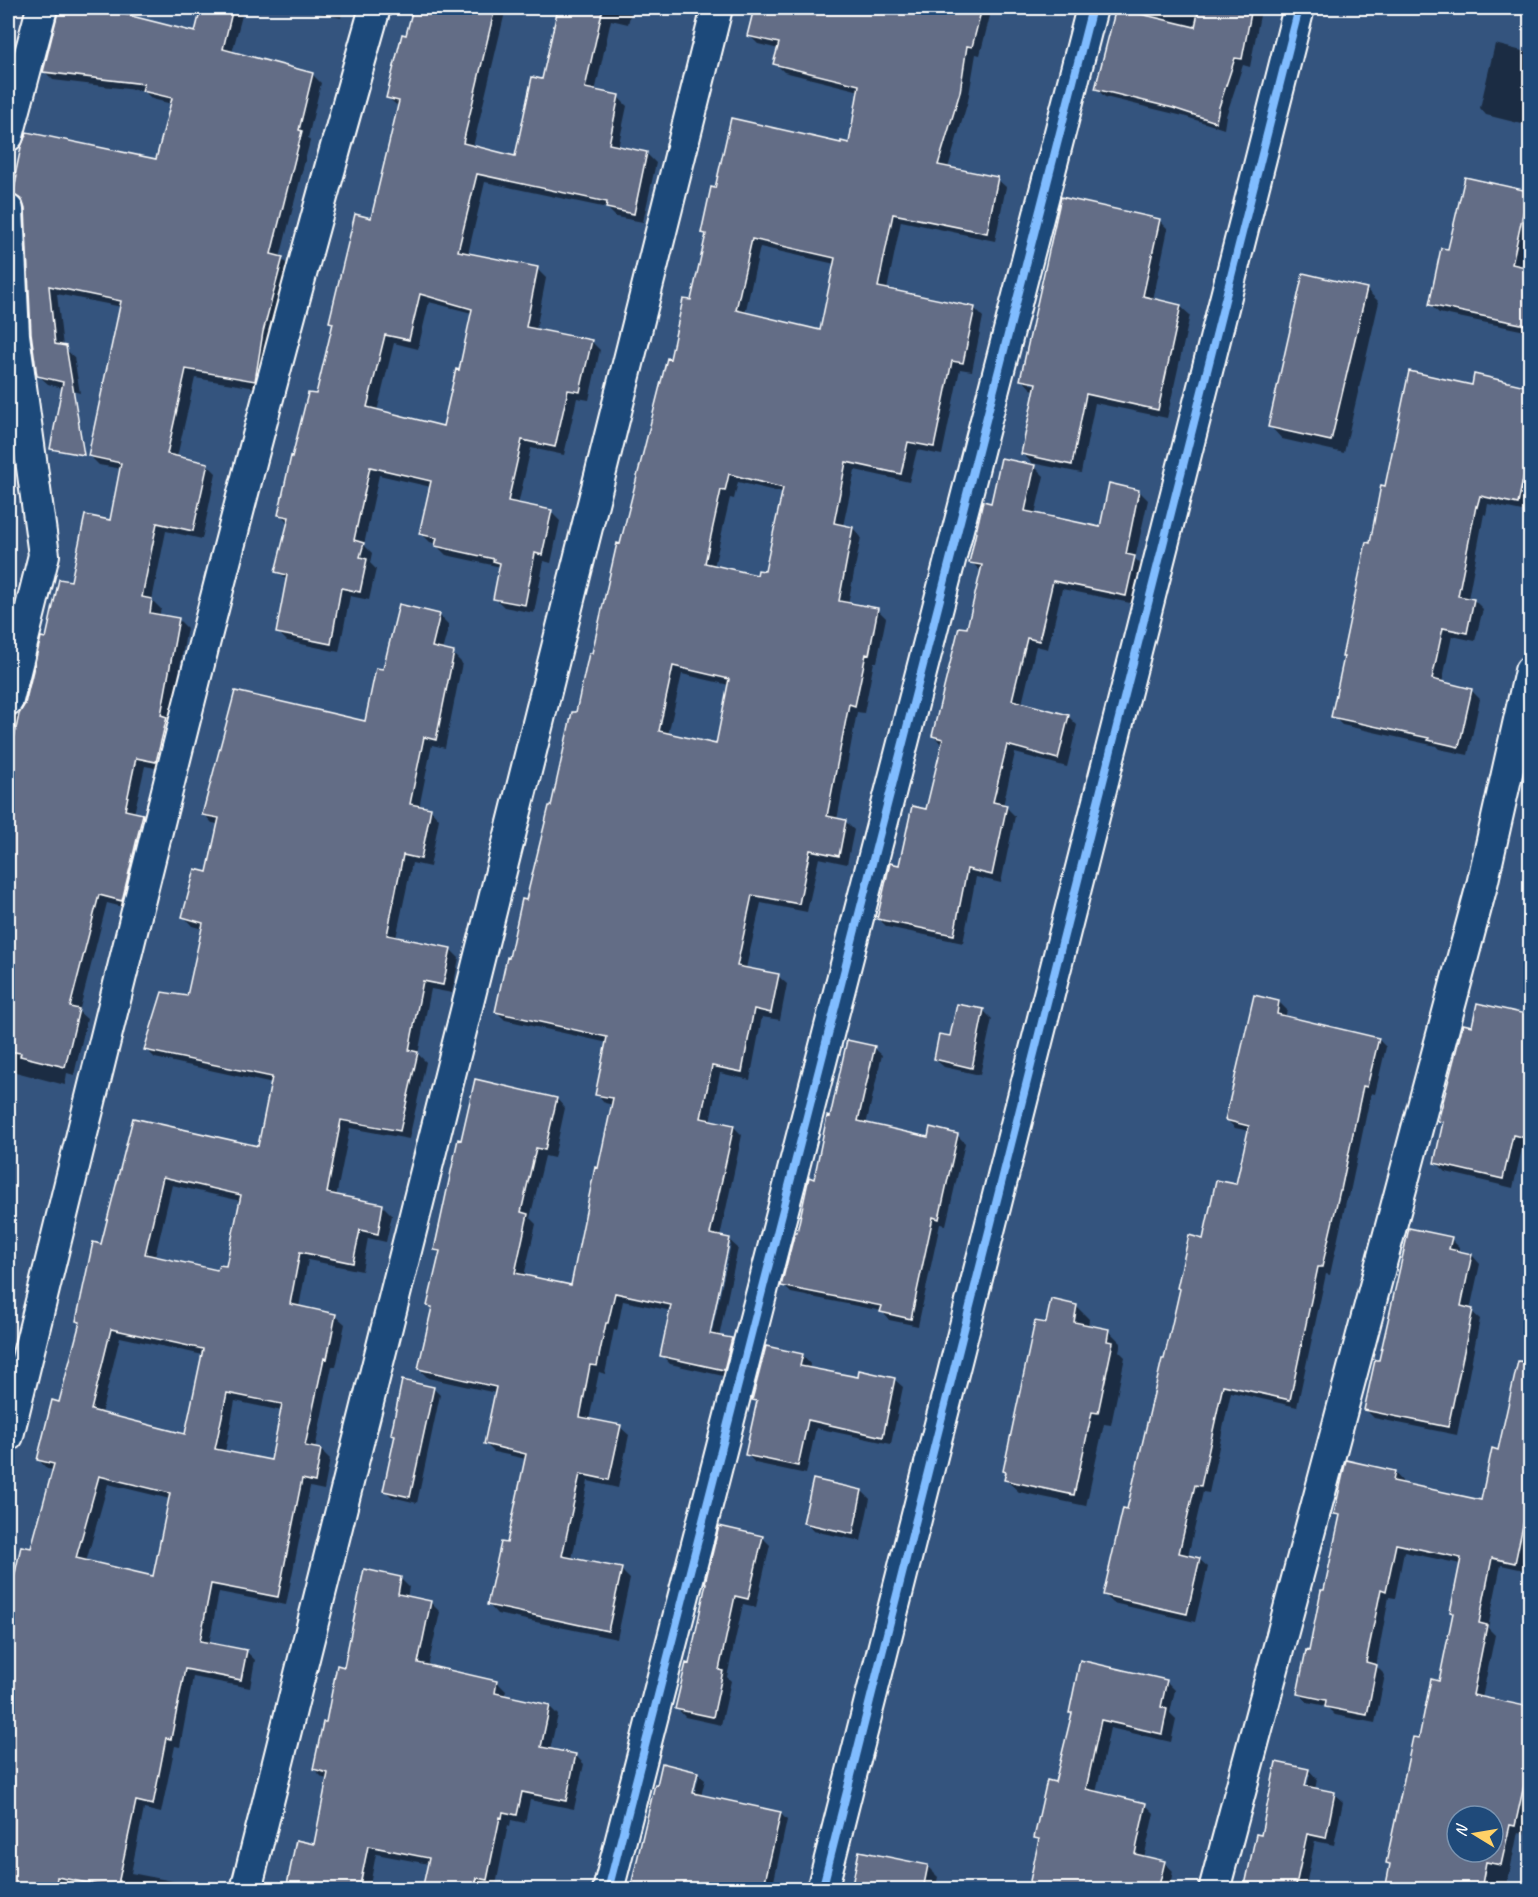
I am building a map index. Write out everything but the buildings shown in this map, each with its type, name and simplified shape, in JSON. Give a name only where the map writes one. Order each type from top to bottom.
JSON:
[{"type":"street","points":[[8,136],[42,8]]},
{"type":"street","points":[[8,1436],[204,641],[335,146],[375,8]]},
{"type":"street","points":[[246,1890],[717,8]]},
{"type":"street","points":[[608,1890],[1092,8]]},
{"type":"street","points":[[822,1890],[1299,8]]},
{"type":"street","points":[[8,210],[14,334],[44,555],[8,700]]},
{"type":"street","points":[[1214,1890],[1482,885],[1530,671]]},
{"type":"cycle path","points":[[608,1890],[1092,8]]},
{"type":"cycle path","points":[[822,1890],[1299,8]]}]
